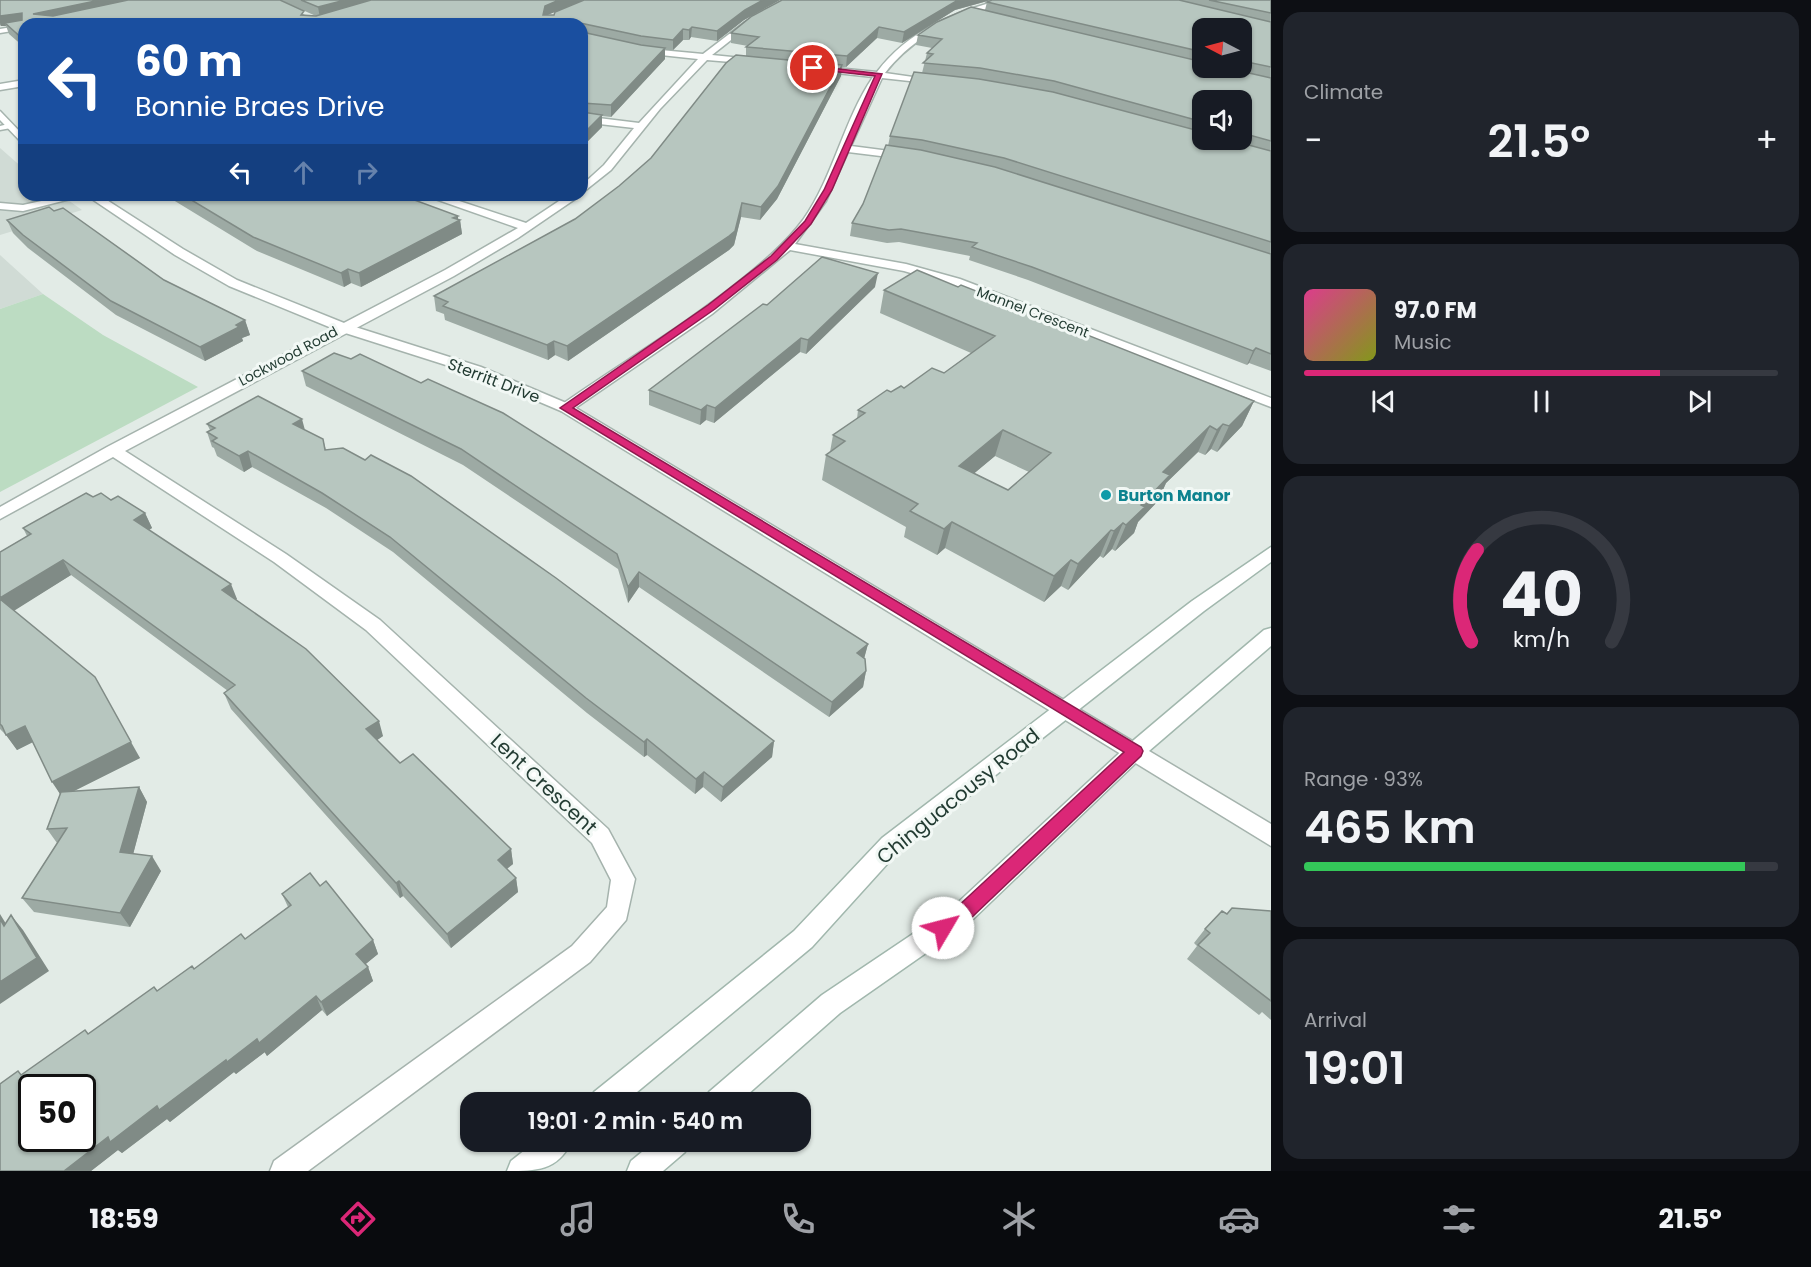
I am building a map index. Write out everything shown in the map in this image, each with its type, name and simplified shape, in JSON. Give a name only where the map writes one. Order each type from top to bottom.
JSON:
[{"type":"street","points":[[588,185],[618,159],[642,126],[722,39],[791,0]]},
{"type":"street","points":[[566,408],[712,307],[787,246],[808,222],[828,190],[844,148],[879,74],[893,56],[914,39],[939,24],[968,12],[1009,0]]},
{"type":"street","points":[[968,12],[992,18]]},
{"type":"street","points":[[0,32],[18,28]]},
{"type":"street","points":[[632,48],[762,63]]},
{"type":"street","points":[[809,68],[946,82]]},
{"type":"street","points":[[0,87],[18,84]]},
{"type":"street","points":[[0,114],[4,127],[18,138]]},
{"type":"street","points":[[588,120],[642,126]]},
{"type":"street","points":[[844,148],[919,157]]},
{"type":"street","name":"Sterritt Drive","points":[[101,201],[179,252],[233,283],[344,328],[476,370],[566,408],[1135,751],[1271,836]]},
{"type":"street","points":[[448,201],[527,227]]},
{"type":"street","name":"Lockwood Road","points":[[0,514],[112,450],[344,328],[527,227],[566,201]]},
{"type":"street","name":"Mannel Crescent","points":[[787,246],[894,266],[956,282],[1271,403]]},
{"type":"street","name":"Lent Crescent","points":[[112,450],[280,558],[373,625],[600,836],[623,879],[618,912],[581,954],[284,1171]]},
{"type":"street","name":"Chinguacousy Road","points":[[616,1092],[802,939],[890,845],[1198,606],[1271,553]]},
{"type":"street","points":[[730,1092],[831,1004],[961,915],[1135,751],[1271,635]]},
{"type":"street","points":[[521,1171],[544,1152]]},
{"type":"street","points":[[641,1171],[663,1152]]},
{"type":"lane","points":[[0,206],[23,208],[54,201]]},
{"type":"shaded area","points":[[0,148],[18,164],[18,201],[69,201],[82,210],[0,235]]},
{"type":"shaded area","points":[[0,255],[43,294],[0,309]]},
{"type":"green space","points":[[43,294],[103,335],[198,387],[0,492],[0,309]]},
{"type":"building","points":[[0,0],[100,0],[33,14],[53,16],[128,0],[280,0],[304,11],[301,15],[316,16],[371,0],[559,0],[545,6],[543,15],[554,15],[555,12],[584,0],[763,0],[717,31],[692,27],[689,30],[683,29],[673,40],[588,25],[588,18],[22,18],[22,13],[0,16]]},
{"type":"building","points":[[301,0],[345,0],[318,7]]},
{"type":"building","points":[[782,0],[958,0],[904,32],[879,27],[847,56],[746,47],[759,37],[731,33],[752,16]]},
{"type":"building","points":[[992,0],[1179,0],[1271,22],[1271,67],[1252,63],[1252,18],[1192,18],[1192,49],[987,2]]},
{"type":"building","points":[[1209,0],[1271,0],[1271,13]]},
{"type":"building","points":[[971,7],[1192,59],[1192,78],[1252,78],[1252,74],[1271,78],[1271,141],[1252,136],[1252,90],[1192,90],[1192,119],[1054,81],[980,68],[923,63],[933,54],[927,53],[942,39],[918,35],[937,22]]},
{"type":"building","points":[[18,21],[18,35],[5,23]]},
{"type":"building","points":[[588,33],[665,48],[611,105],[588,103]]},
{"type":"building","points":[[736,55],[842,65],[778,186],[761,207],[742,203],[735,231],[729,236],[567,346],[554,341],[547,345],[443,306],[448,302],[434,296],[575,219],[619,186],[651,158],[726,63]]},
{"type":"building","points":[[914,72],[979,79],[1053,92],[1192,129],[1192,150],[1252,150],[1252,146],[1271,151],[1271,242],[1004,158],[922,140],[890,136]]},
{"type":"building","points":[[588,113],[602,115],[588,129]]},
{"type":"building","points":[[886,145],[921,150],[995,167],[1271,254],[1271,354],[1256,348],[1253,351],[1032,267],[972,247],[977,243],[901,229],[889,230],[852,223],[863,204]]},
{"type":"building","points":[[193,201],[417,201],[458,216],[453,218],[460,220],[359,273],[348,269],[341,273],[253,237]]},
{"type":"building","points":[[49,207],[54,211],[63,208],[164,280],[245,320],[236,325],[239,327],[200,347],[111,301],[23,235],[7,220]]},
{"type":"building","points":[[822,257],[878,273],[808,340],[801,338],[715,408],[707,405],[701,410],[649,390],[763,304],[767,305]]},
{"type":"building","points":[[917,270],[958,287],[961,285],[1254,401],[1229,426],[1223,424],[1217,430],[1210,426],[1163,472],[1170,475],[1141,505],[1145,507],[1126,525],[1123,523],[1114,531],[1111,530],[1078,564],[1071,560],[1054,576],[952,522],[944,529],[910,511],[918,504],[826,455],[845,441],[833,435],[865,413],[858,410],[887,390],[891,392],[901,386],[904,388],[932,368],[944,373],[995,336],[884,290]],"holes":[[[1003,430],[1051,453],[1008,490],[959,466]]]},
{"type":"building","points":[[334,353],[351,359],[360,354],[421,383],[428,379],[503,413],[868,644],[857,653],[865,659],[866,671],[832,702],[639,572],[628,587],[617,554],[461,449],[302,371]]},
{"type":"building","points":[[258,396],[302,419],[293,424],[323,439],[325,450],[343,448],[365,460],[371,455],[411,476],[556,578],[774,741],[723,787],[704,772],[696,779],[647,739],[644,742],[586,698],[390,537],[322,493],[248,451],[239,456],[212,441],[217,438],[207,432],[215,428],[207,424]]},
{"type":"building","points":[[86,493],[93,497],[101,493],[111,500],[118,496],[145,513],[134,520],[231,584],[222,590],[306,649],[379,721],[366,729],[400,763],[413,754],[511,849],[498,860],[516,878],[447,934],[399,881],[396,883],[224,693],[235,685],[63,560],[0,598],[0,552],[31,534],[23,528]]},
{"type":"building","points":[[0,599],[95,677],[131,742],[52,782],[25,726],[6,735],[0,724]]},
{"type":"building","points":[[139,787],[120,852],[152,856],[120,913],[22,898],[67,828],[47,829],[61,792]]},
{"type":"building","points":[[310,873],[320,886],[326,881],[373,940],[356,954],[368,967],[321,1002],[316,996],[259,1043],[257,1039],[159,1110],[157,1106],[110,1142],[108,1137],[96,1146],[96,1074],[22,1074],[85,1030],[88,1034],[154,987],[157,991],[192,966],[194,969],[241,934],[245,939],[291,905],[282,894]]},
{"type":"building","points":[[1232,908],[1271,911],[1271,1001],[1198,945],[1210,933],[1205,929],[1222,911],[1227,914]]},
{"type":"building","points":[[11,915],[37,958],[0,982],[0,919],[4,926]]},
{"type":"building","points":[[18,1071],[20,1074],[18,1074],[18,1152],[89,1152],[64,1171],[0,1171],[0,1084]]},
{"type":"place","name":"Burton Manor","points":[[1106,495]]},
{"type":"route","points":[[813,68],[879,74],[844,148],[828,190],[808,222],[774,258],[712,307],[566,408],[1135,751],[961,915],[943,928]]}]
